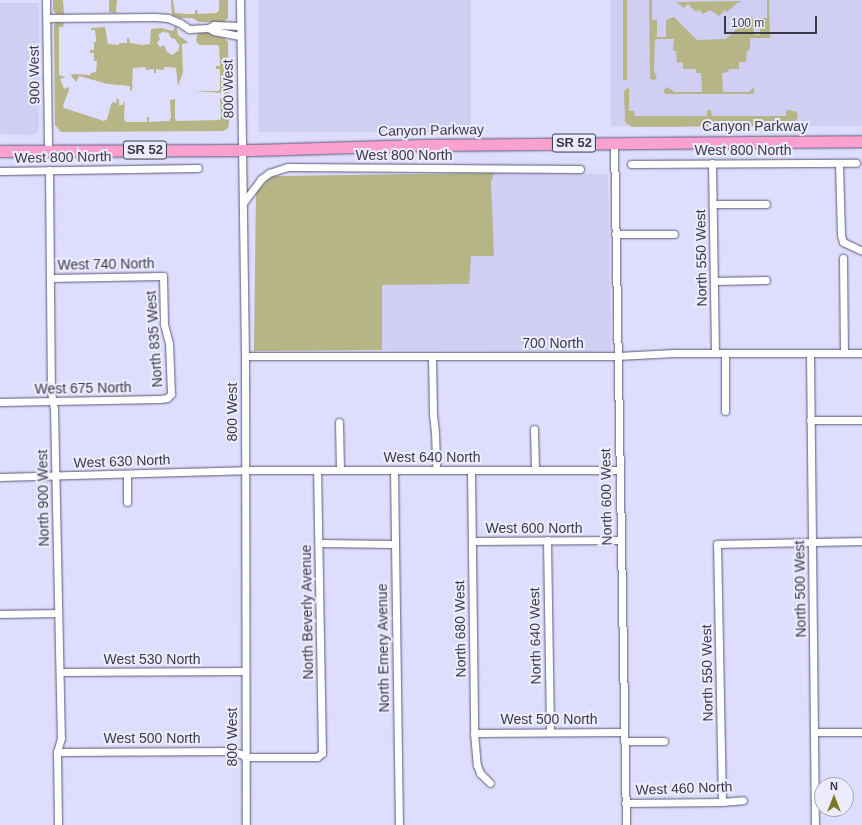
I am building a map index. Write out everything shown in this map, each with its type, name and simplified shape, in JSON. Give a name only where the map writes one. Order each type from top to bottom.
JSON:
[{"type":"highway","name":"Canyon Parkway","points":[[0,150],[241,150],[423,145],[862,142]]},
{"type":"street","name":"900 West","points":[[46,0],[48,150]]},
{"type":"street","name":"800 West","points":[[240,0],[241,150],[243,203],[246,825]]},
{"type":"street","points":[[47,18],[155,17],[173,20],[189,29],[208,28],[214,26],[240,26]]},
{"type":"street","points":[[208,28],[214,32],[240,36]]},
{"type":"street","name":"North 600 West","points":[[614,143],[626,825]]},
{"type":"street","name":"North 550 West","points":[[712,163],[715,353]]},
{"type":"street","points":[[839,163],[840,215],[843,242],[862,251]]},
{"type":"street","name":"West 800 North","points":[[631,164],[856,163]]},
{"type":"street","name":"West 800 North","points":[[243,203],[261,180],[269,173],[288,167],[580,168]]},
{"type":"street","name":"West 800 North","points":[[0,172],[198,168]]},
{"type":"street","name":"North 900 West","points":[[48,170],[51,392],[54,402],[60,672],[61,738],[57,752],[58,825]]},
{"type":"street","points":[[713,204],[766,204]]},
{"type":"street","points":[[615,234],[674,234]]},
{"type":"street","points":[[843,258],[844,353]]},
{"type":"street","name":"West 740 North","points":[[50,278],[162,276]]},
{"type":"street","name":"North 835 West","points":[[162,276],[164,324],[169,343],[171,394],[167,398]]},
{"type":"street","points":[[714,281],[766,280]]},
{"type":"street","name":"700 North","points":[[244,356],[617,356],[674,353],[862,353]]},
{"type":"street","points":[[725,353],[725,411]]},
{"type":"street","name":"North 500 West","points":[[810,353],[815,825]]},
{"type":"street","points":[[432,356],[436,470]]},
{"type":"street","name":"West 675 North","points":[[0,402],[54,402],[167,398]]},
{"type":"street","points":[[810,420],[862,420]]},
{"type":"street","points":[[339,422],[340,470]]},
{"type":"street","points":[[534,429],[534,470]]},
{"type":"street","name":"West 640 North","points":[[244,470],[619,470]]},
{"type":"street","name":"West 630 North","points":[[0,477],[244,470]]},
{"type":"street","name":"North Beverly Avenue","points":[[318,470],[322,753]]},
{"type":"street","name":"North Emery Avenue","points":[[394,470],[399,825]]},
{"type":"street","name":"North 680 West","points":[[470,470],[474,733],[477,765],[480,773],[490,783]]},
{"type":"street","points":[[127,474],[127,502]]},
{"type":"street","name":"North 640 West","points":[[547,540],[550,732]]},
{"type":"street","name":"West 600 North","points":[[472,541],[620,540]]},
{"type":"street","points":[[812,542],[862,541]]},
{"type":"street","name":"North 550 West","points":[[722,802],[718,544],[812,542]]},
{"type":"street","points":[[319,543],[394,544]]},
{"type":"street","points":[[0,614],[58,613]]},
{"type":"street","name":"West 530 North","points":[[60,672],[245,671]]},
{"type":"street","name":"West 500 North","points":[[474,733],[624,732]]},
{"type":"street","points":[[814,732],[862,732]]},
{"type":"street","points":[[624,741],[664,741]]},
{"type":"street","name":"West 500 North","points":[[57,752],[231,751],[245,757],[316,757],[322,753]]},
{"type":"street","name":"West 460 North","points":[[625,803],[722,802],[743,800]]},
{"type":"shaded area","points":[[53,0],[63,0],[64,14],[56,14],[53,10]]},
{"type":"shaded area","points":[[109,0],[117,0],[116,13],[109,12]]},
{"type":"shaded area","points":[[171,0],[173,0],[175,13],[195,14],[195,10],[197,10],[198,14],[217,13],[219,10],[219,0],[228,0],[228,18],[224,22],[199,22],[192,18],[180,18],[172,15]]},
{"type":"shaded area","points":[[259,0],[471,0],[471,132],[259,132]]},
{"type":"shaded area","points":[[611,0],[862,0],[862,126],[611,126]]},
{"type":"shaded area","points":[[623,0],[627,0],[627,80],[623,80]]},
{"type":"shaded area","points":[[649,0],[652,0],[652,20],[657,20],[657,37],[666,37],[666,20],[674,17],[697,40],[726,39],[749,17],[753,18],[754,35],[760,35],[760,18],[767,18],[767,0],[769,0],[770,38],[750,38],[750,50],[747,51],[746,62],[739,62],[739,69],[729,69],[728,72],[722,73],[723,92],[749,92],[754,87],[754,94],[665,94],[664,90],[667,87],[675,92],[702,92],[701,73],[696,73],[696,69],[683,69],[683,62],[677,63],[676,51],[673,51],[674,39],[655,39],[654,71],[657,78],[654,80],[650,79]]},
{"type":"shaded area","points":[[742,1],[727,12],[725,10],[719,16],[710,10],[703,14],[699,10],[696,12],[688,4],[684,8],[676,2]]},
{"type":"shaded area","points":[[0,3],[39,3],[39,127],[38,132],[33,135],[0,134]]},
{"type":"shaded area","points":[[56,22],[64,23],[63,27],[59,27],[59,75],[65,77],[60,79],[64,89],[70,87],[63,106],[64,108],[104,121],[107,119],[112,102],[117,103],[116,99],[119,99],[119,105],[123,105],[125,100],[124,119],[126,122],[147,122],[147,117],[149,117],[149,122],[169,121],[171,118],[170,100],[175,99],[175,119],[177,121],[220,120],[220,98],[224,98],[224,93],[193,91],[218,91],[220,89],[220,69],[216,69],[216,66],[220,66],[219,46],[199,45],[196,41],[197,35],[200,32],[208,31],[212,35],[224,38],[228,42],[228,128],[223,131],[61,132],[55,125],[54,25]]},
{"type":"shaded area","points":[[176,24],[178,35],[189,43],[182,44],[183,72],[178,86],[176,68],[168,67],[164,67],[164,70],[156,69],[156,73],[154,73],[154,69],[146,70],[145,67],[133,68],[132,86],[135,87],[132,87],[132,91],[130,90],[130,86],[108,84],[79,76],[76,82],[72,77],[71,74],[90,75],[91,73],[96,72],[97,61],[94,61],[94,53],[90,53],[90,50],[94,50],[94,42],[96,42],[96,38],[95,30],[91,30],[91,28],[105,27],[108,44],[119,45],[119,43],[127,43],[127,38],[129,38],[130,43],[142,45],[150,44],[151,29],[161,28],[173,31]],"holes":[[[164,31],[166,33],[168,32],[171,38],[175,39],[180,47],[178,48],[179,50],[172,55],[167,52],[164,45],[160,47],[157,43],[160,39],[158,35]]]},
{"type":"shaded area","points":[[629,87],[629,111],[634,111],[635,116],[707,116],[707,110],[711,110],[712,116],[786,116],[786,111],[789,110],[797,112],[798,118],[789,126],[632,127],[625,122],[624,91]]},
{"type":"shaded area","points":[[494,173],[608,174],[611,351],[254,351],[256,193],[268,180],[274,176]]},
{"type":"shaded area","points":[[494,173],[491,182],[494,256],[471,256],[469,284],[382,285],[382,350],[254,351],[256,193],[268,180],[274,176]]}]
